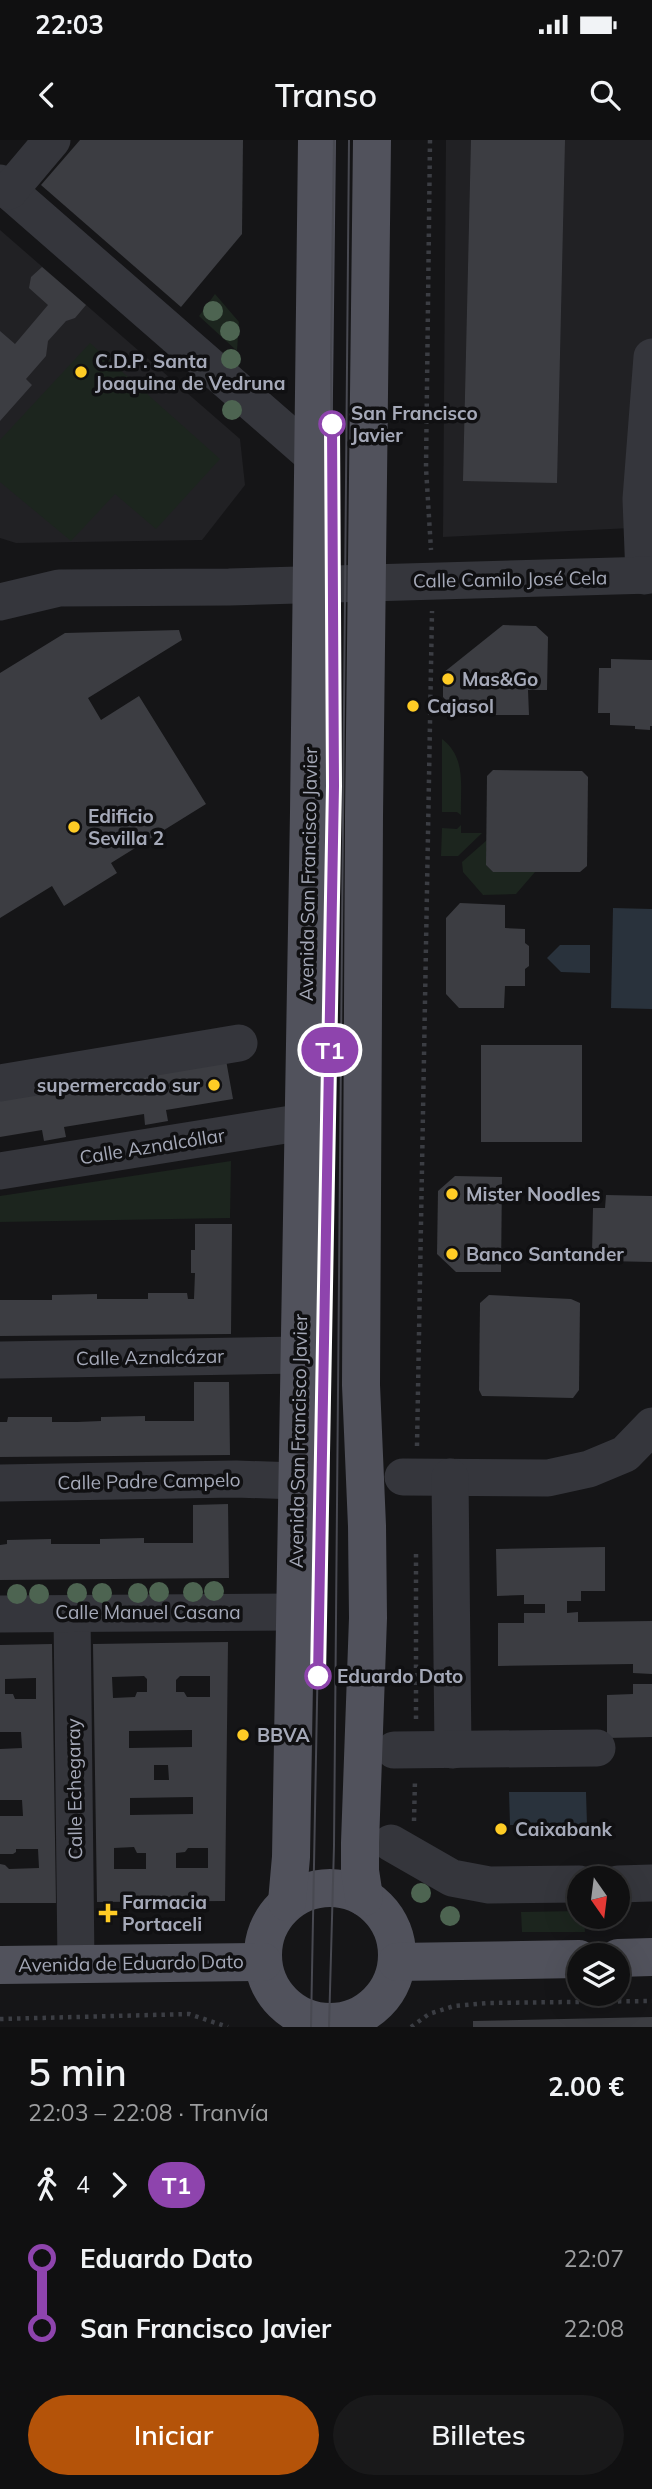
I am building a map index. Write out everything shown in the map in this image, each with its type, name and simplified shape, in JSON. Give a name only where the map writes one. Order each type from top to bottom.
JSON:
[{"type":"main road","name":"Avenida San Francisco Javier","points":[[287,1902],[291,1857],[298,1481],[317,140]]},
{"type":"main road","points":[[364,1897],[360,1843],[368,1618],[368,1526],[361,1385],[372,140]]},
{"type":"main road","points":[[310,1891],[348,1891],[364,1897],[386,1920],[395,1940],[397,1962],[391,1982],[380,1999],[345,2024],[311,2020],[293,2012],[282,2014],[268,1983],[263,1962],[264,1943],[270,1925],[287,1902],[310,1891]]},
{"type":"main road","points":[[630,1958],[652,1957]]},
{"type":"main road","points":[[397,1962],[567,1959]]},
{"type":"main road","name":"Avenida de Eduardo Dato","points":[[0,1965],[263,1962]]},
{"type":"street","points":[[52,140],[5,187],[313,456]]},
{"type":"street","points":[[648,575],[646,498],[652,357]]},
{"type":"street","name":"Calle Camilo José Cela","points":[[0,602],[59,588],[648,575]]},
{"type":"street","points":[[0,1083],[239,1043]]},
{"type":"street","name":"Calle Aznalcóllar","points":[[0,1171],[304,1122]]},
{"type":"street","name":"Calle Aznalcázar","points":[[0,1360],[300,1355]]},
{"type":"street","points":[[410,1465],[450,1477],[548,1478],[590,1469],[625,1454],[652,1426]]},
{"type":"street","points":[[450,1477],[453,1750]]},
{"type":"street","name":"Calle Padre Campelo","points":[[0,1483],[236,1479],[298,1481]]},
{"type":"street","name":"Calle Manuel Casana","points":[[0,1614],[295,1612]]},
{"type":"street","name":"Calle Echegaray","points":[[72,1613],[76,1964]]},
{"type":"street","points":[[405,1739],[453,1750],[597,1748]]},
{"type":"street","points":[[391,1843],[452,1878],[489,1885],[567,1884]]},
{"type":"street","points":[[630,1884],[652,1883]]},
{"type":"path","points":[[430,140],[426,468],[431,547]]},
{"type":"path","points":[[410,1465],[432,607]]},
{"type":"path","points":[[405,1739],[416,1548]]},
{"type":"path","points":[[411,2027],[429,2014],[454,2006],[487,2003],[652,2001]]},
{"type":"path","points":[[0,2019],[189,2014],[228,2027]]},
{"type":"shaded area","points":[[446,140],[652,140],[652,527],[443,537]]},
{"type":"shaded area","name":"C.D.P. Santa Joaquina de Vedruna","points":[[0,230],[240,439],[245,485],[202,540],[16,543],[0,538]]},
{"type":"shaded area","points":[[215,294],[239,322],[237,351],[199,316]]},
{"type":"shaded area","points":[[90,343],[220,459],[156,529],[115,494],[71,541],[0,482],[0,440]]},
{"type":"shaded area","points":[[442,739],[450,747],[459,764],[461,815],[457,812],[442,812]]},
{"type":"shaded area","points":[[461,825],[461,833],[482,833],[458,856],[441,856],[442,828],[457,829]]},
{"type":"shaded area","points":[[487,840],[486,865],[493,872],[535,872],[516,894],[483,895],[463,872],[462,862]]},
{"type":"shaded area","points":[[613,908],[652,909],[652,1009],[611,1008]]},
{"type":"shaded area","points":[[560,945],[590,945],[590,973],[561,972],[547,958]]},
{"type":"shaded area","points":[[231,1161],[230,1218],[0,1222],[0,1196]]},
{"type":"shaded area","points":[[509,1792],[586,1792],[587,1825],[510,1825]]},
{"type":"shaded area","points":[[567,1911],[567,1929],[585,1929],[585,1932],[522,1932],[521,1912]]},
{"type":"building","points":[[80,140],[243,140],[242,234],[181,307],[41,185]]},
{"type":"building","points":[[471,140],[565,140],[557,483],[463,481]]},
{"type":"building","points":[[42,267],[86,305],[75,318],[66,321],[48,341],[46,356],[26,379],[32,385],[0,421],[0,331],[15,344],[48,305],[29,288],[31,277]]},
{"type":"building","points":[[503,625],[536,626],[548,637],[547,690],[528,690],[529,715],[460,715],[443,697],[443,673]]},
{"type":"building","points":[[179,630],[182,640],[88,698],[101,720],[139,696],[206,804],[111,863],[117,873],[64,906],[52,886],[0,918],[0,673],[65,633]]},
{"type":"building","points":[[611,659],[652,660],[650,730],[635,729],[635,726],[610,725],[610,713],[598,713],[599,668],[611,668]]},
{"type":"building","points":[[493,770],[582,771],[588,777],[587,866],[580,872],[493,872],[486,865],[487,776]]},
{"type":"building","points":[[460,903],[505,905],[505,928],[525,929],[525,943],[529,946],[529,966],[525,969],[525,986],[505,986],[504,1008],[459,1008],[446,994],[446,918]]},
{"type":"building","points":[[481,1045],[582,1045],[582,1142],[481,1142]]},
{"type":"building","points":[[226,1060],[233,1099],[166,1110],[168,1121],[145,1125],[144,1114],[64,1127],[66,1137],[44,1141],[42,1130],[0,1137],[0,1096]]},
{"type":"building","points":[[455,1176],[502,1177],[501,1272],[456,1272],[437,1254],[438,1191]]},
{"type":"building","points":[[606,1195],[652,1196],[652,1262],[605,1261],[605,1254],[592,1253],[593,1208],[605,1208]]},
{"type":"building","points":[[195,1224],[232,1224],[231,1334],[0,1336],[0,1300],[52,1300],[52,1295],[97,1294],[97,1299],[148,1299],[148,1293],[187,1293],[188,1299],[194,1299],[195,1273],[191,1273],[191,1250],[195,1250]]},
{"type":"building","points":[[489,1295],[571,1299],[580,1303],[579,1390],[573,1398],[482,1396],[479,1390],[480,1303]]},
{"type":"building","points":[[194,1382],[229,1382],[230,1455],[0,1457],[0,1422],[7,1422],[8,1417],[52,1417],[52,1422],[101,1421],[101,1417],[145,1416],[145,1421],[194,1421]]},
{"type":"building","points":[[228,1504],[229,1578],[0,1580],[0,1545],[7,1544],[7,1540],[51,1539],[51,1544],[100,1544],[100,1539],[144,1538],[144,1543],[193,1543],[193,1505]]},
{"type":"building","points":[[605,1547],[605,1591],[581,1591],[581,1601],[567,1601],[567,1613],[578,1612],[578,1622],[652,1621],[652,1674],[633,1673],[633,1664],[498,1666],[498,1623],[524,1623],[524,1613],[545,1613],[545,1604],[524,1604],[524,1595],[497,1596],[496,1549]]},
{"type":"building","points":[[228,1642],[225,1901],[97,1902],[93,1644]],"holes":[[[144,1676],[147,1679],[147,1692],[137,1692],[135,1697],[113,1698],[112,1677]],[[180,1676],[210,1676],[210,1697],[187,1697],[184,1692],[176,1692],[176,1680]],[[192,1730],[192,1747],[129,1748],[129,1731]],[[154,1765],[168,1765],[169,1780],[154,1780]],[[193,1797],[193,1814],[130,1815],[130,1798]],[[134,1847],[137,1853],[146,1853],[146,1869],[114,1869],[114,1848]],[[188,1848],[208,1848],[208,1868],[176,1868],[176,1853],[185,1852]]]},
{"type":"building","points":[[52,1644],[56,1903],[0,1903],[0,1864],[9,1869],[39,1868],[38,1849],[16,1849],[13,1854],[0,1854],[0,1816],[23,1816],[22,1800],[0,1800],[0,1749],[22,1748],[21,1732],[0,1732],[0,1645]],"holes":[[[36,1678],[36,1699],[15,1699],[13,1694],[5,1694],[5,1679]]]},
{"type":"building","points":[[633,1684],[652,1684],[652,1737],[607,1738],[607,1695],[633,1694]]},
{"type":"building","points":[[652,2017],[652,2027],[473,2027],[473,2021]]},
{"type":"tram line","points":[[311,2027],[334,786],[331,353],[334,140]]},
{"type":"tram line","points":[[329,2027],[334,1846],[349,140]]},
{"type":"tram line","name":"T1","points":[[318,1676],[334,786],[332,424]]},
{"type":"place","name":"C.D.P. Santa Joaquina de Vedruna","points":[[81,372]]},
{"type":"place","name":"San Francisco Javier","points":[[332,424]]},
{"type":"place","name":"Mas&Go","points":[[448,679]]},
{"type":"place","name":"Cajasol","points":[[413,706]]},
{"type":"place","name":"Edificio Sevilla 2","points":[[74,827]]},
{"type":"place","name":"supermercado sur","points":[[214,1085]]},
{"type":"place","name":"Mister Noodles","points":[[452,1194]]},
{"type":"place","name":"Banco Santander","points":[[452,1254]]},
{"type":"place","name":"Eduardo Dato","points":[[318,1676]]},
{"type":"place","name":"BBVA","points":[[243,1735]]},
{"type":"place","name":"Caixabank","points":[[501,1829]]},
{"type":"place","name":"Farmacia Portaceli","points":[[108,1913]]}]
